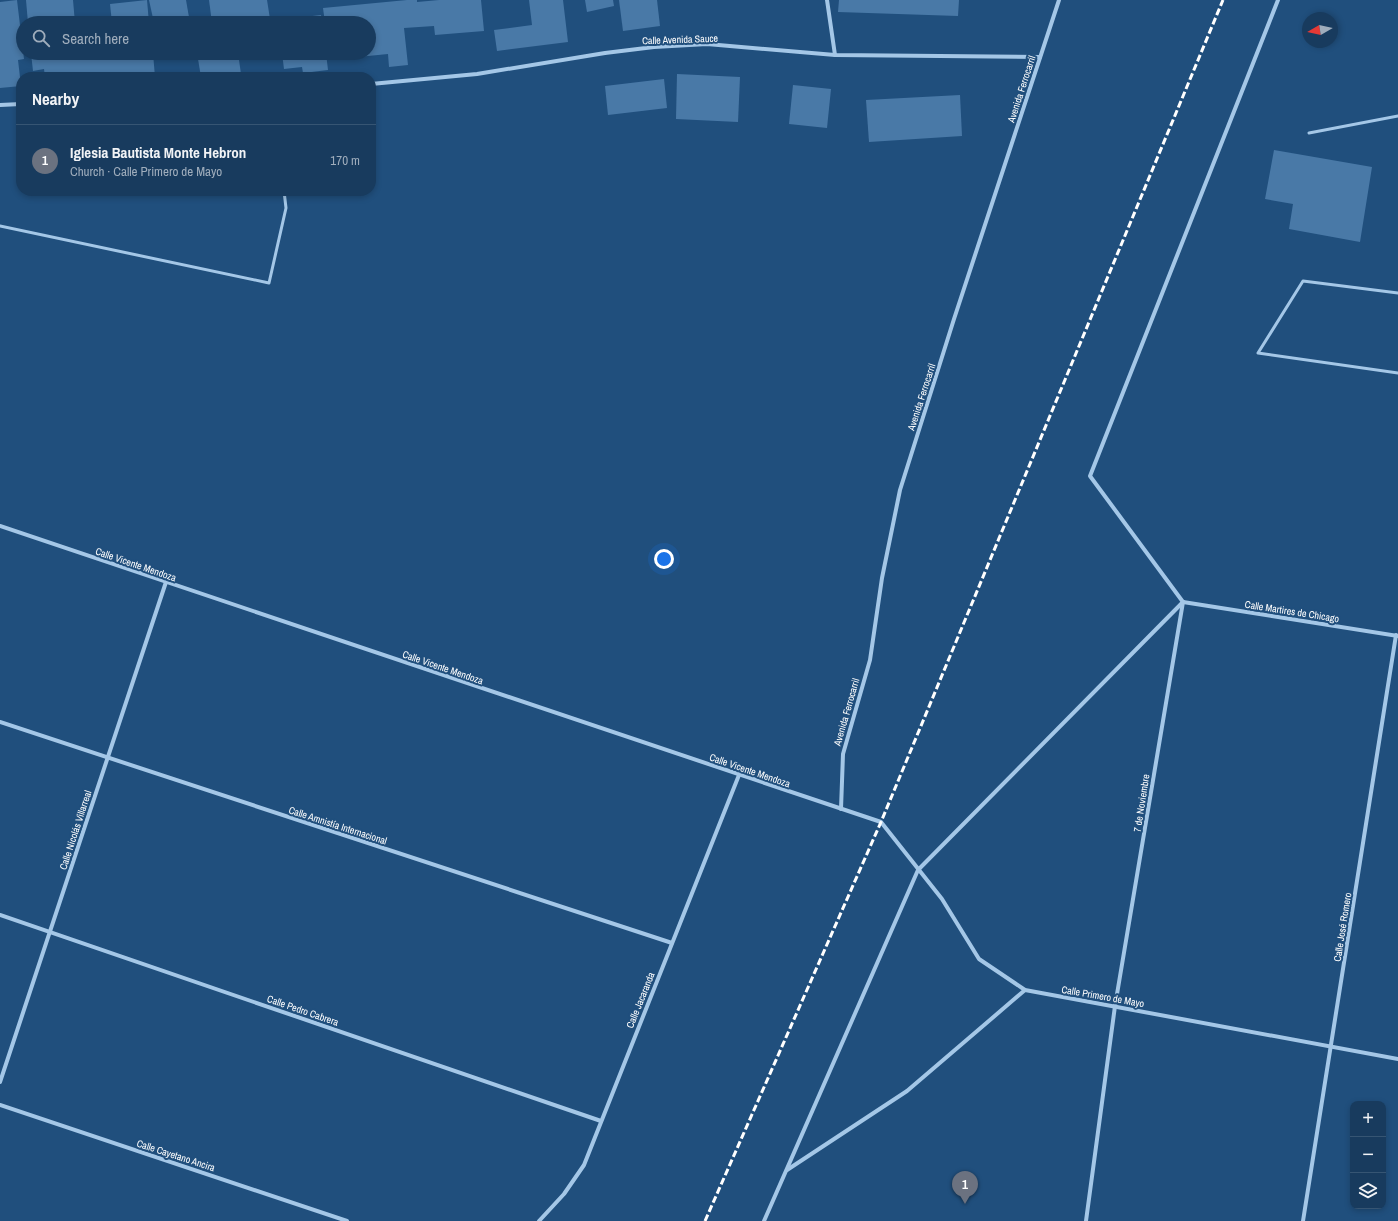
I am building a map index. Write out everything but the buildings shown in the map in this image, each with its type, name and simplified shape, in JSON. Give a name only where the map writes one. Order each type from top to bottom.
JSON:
[{"type":"street","points":[[828,0],[835,55]]},
{"type":"street","name":"Avenida Ferrocarril","points":[[841,809],[843,754],[870,660],[882,578],[900,490],[954,319],[1059,0]]},
{"type":"street","points":[[764,1221],[918,870],[1183,602],[1090,476],[1278,0]]},
{"type":"street","name":"Calle Avenida Sauce","points":[[376,84],[477,74],[605,53],[707,44],[835,55],[1040,57]]},
{"type":"street","points":[[0,105],[16,104]]},
{"type":"street","name":"Calle Vicente Mendoza","points":[[0,526],[881,822]]},
{"type":"street","name":"Calle Nicolás Villarreal","points":[[0,1082],[166,582]]},
{"type":"street","name":"Calle Martires de Chicago","points":[[1183,602],[1397,636]]},
{"type":"street","name":"7 de Noviembre","points":[[1086,1221],[1115,1006],[1183,602]]},
{"type":"street","name":"Calle José Romero","points":[[1303,1221],[1397,636]]},
{"type":"street","name":"Calle Amnistía Internacional","points":[[0,722],[672,943]]},
{"type":"street","name":"Calle Jacaranda","points":[[539,1221],[564,1194],[584,1165],[739,775]]},
{"type":"street","name":"Calle Primero de Mayo","points":[[881,822],[942,899],[979,959],[1025,990],[1398,1059]]},
{"type":"street","name":"Calle Pedro Cabrera","points":[[0,915],[601,1121]]},
{"type":"street","points":[[787,1170],[907,1090],[1025,990]]},
{"type":"street","name":"Calle Cayetano Ancira","points":[[0,1105],[347,1221]]},
{"type":"lane","points":[[1309,133],[1398,116]]},
{"type":"lane","points":[[0,226],[269,283],[286,208],[285,196]]},
{"type":"lane","points":[[1398,293],[1303,281],[1258,353],[1398,373]]},
{"type":"railway","points":[[705,1221],[881,822],[1223,0]]},
{"type":"place","name":"Iglesia Bautista Monte Hebron","points":[[965,1204]]}]
